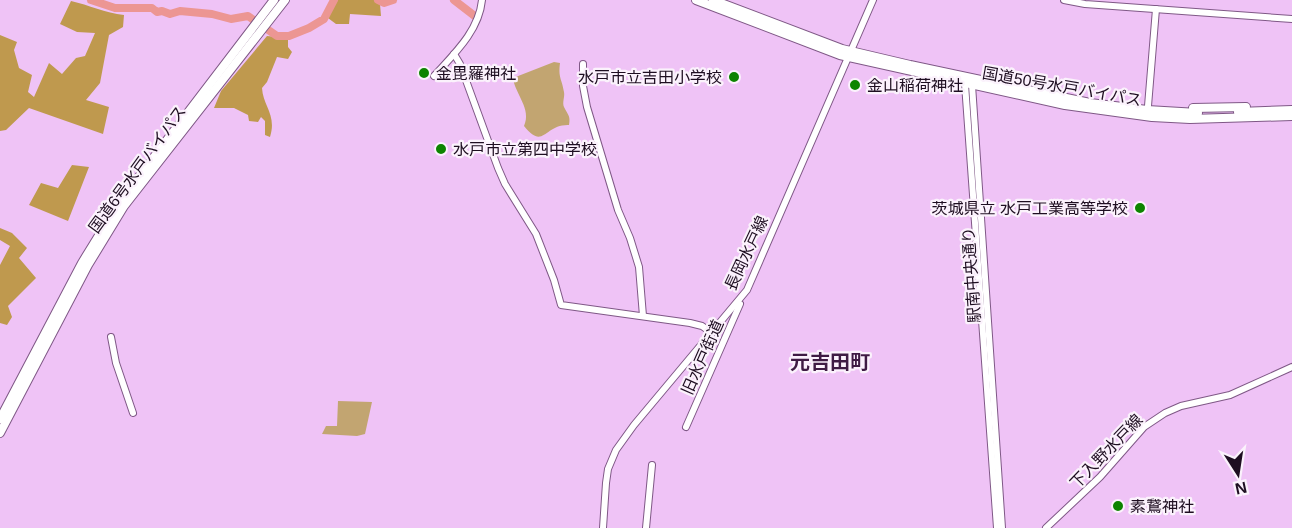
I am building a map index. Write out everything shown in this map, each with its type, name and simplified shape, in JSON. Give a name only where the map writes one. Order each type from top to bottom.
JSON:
[{"type":"highway","name":"国道6号水戸バイパス","points":[[0,433],[104,238],[124,206],[263,20],[274,0]]},
{"type":"highway","name":"国道6号水戸バイパス","points":[[263,20],[285,0]]},
{"type":"highway","name":"国道50号水戸バイパス","points":[[696,0],[801,42],[968,82],[1092,106],[1190,116],[1292,118]]},
{"type":"highway","name":"国道50号水戸バイパス","points":[[713,0],[849,54]]},
{"type":"highway","name":"国道6号水戸バイパス","points":[[0,419],[98,235],[119,203],[257,28]]},
{"type":"highway","points":[[1092,106],[1292,108]]},
{"type":"highway","points":[[1092,106],[1129,118],[1194,123],[1292,118]]},
{"type":"highway","name":"国道50号水戸バイパス","points":[[1190,116],[1292,108]]},
{"type":"street","points":[[434,76],[454,54],[477,22],[482,0]]},
{"type":"street","name":"長岡水戸線","points":[[603,528],[606,483],[610,463],[619,444],[656,397],[742,298],[873,0]]},
{"type":"street","points":[[1064,0],[1085,4],[1292,19]]},
{"type":"street","points":[[1148,106],[1156,9]]},
{"type":"street","points":[[454,54],[460,64],[505,184],[538,240],[554,280],[559,304],[697,324],[712,333]]},
{"type":"street","points":[[583,64],[586,107],[618,210],[639,267],[643,316]]},
{"type":"street","name":"駅南中央通り","points":[[968,82],[997,528]]},
{"type":"street","name":"駅南中央通り","points":[[968,82],[1002,528]]},
{"type":"street","name":"旧水戸街道","points":[[686,427],[742,298]]},
{"type":"street","points":[[111,337],[133,413]]},
{"type":"street","name":"下入野水戸線","points":[[1046,528],[1100,477],[1134,437],[1165,413],[1181,406],[1230,395],[1292,367]]},
{"type":"street","points":[[646,528],[652,465]]},
{"type":"shaded area","points":[[336,0],[377,0],[380,4],[381,16],[350,14],[349,24],[336,24],[328,18]]},
{"type":"shaded area","points":[[71,1],[124,15],[123,27],[109,35],[100,83],[86,100],[109,107],[103,134],[29,108],[6,130],[0,131],[0,35],[17,42],[14,50],[19,68],[32,75],[28,92],[34,97],[49,63],[62,74],[76,58],[85,56],[95,33],[77,32],[60,24]]},
{"type":"shaded area","points":[[267,36],[288,38],[288,47],[292,52],[288,59],[277,57],[267,82],[262,88],[272,123],[270,137],[265,135],[265,121],[261,117],[258,122],[249,121],[248,115],[234,108],[214,108],[221,91]]},
{"type":"shaded area","points":[[554,62],[560,63],[563,105],[569,117],[569,125],[554,128],[545,134],[536,136],[524,126],[525,108],[513,78]]},
{"type":"shaded area","points":[[72,165],[89,167],[68,221],[29,205],[41,183],[58,188]]},
{"type":"shaded area","points":[[0,228],[12,233],[27,248],[19,258],[36,278],[8,306],[12,317],[7,325],[0,323],[0,265],[10,246],[0,240]]},
{"type":"shaded area","points":[[338,401],[372,402],[365,434],[357,436],[322,434],[326,426],[337,426]]},
{"type":"waterway","points":[[91,0],[115,8],[152,8],[157,12],[170,14],[180,11],[212,14],[231,19],[248,16],[277,36],[289,36],[324,19],[334,0]]},
{"type":"waterway","points":[[378,0],[384,3],[393,0]]},
{"type":"waterway","points":[[454,0],[476,17]]},
{"type":"place","name":"金毘羅神社","points":[[424,73]]},
{"type":"place","name":"水戸市立吉田小学校","points":[[734,77]]},
{"type":"place","name":"金山稲荷神社","points":[[855,85]]},
{"type":"place","name":"水戸市立第四中学校","points":[[441,149]]},
{"type":"place","name":"茨城県立 水戸工業高等学校","points":[[1140,208]]},
{"type":"place","name":"素鵞神社","points":[[1118,506]]},
{"type":"district","name":"元吉田町","points":[[830,362]]}]
